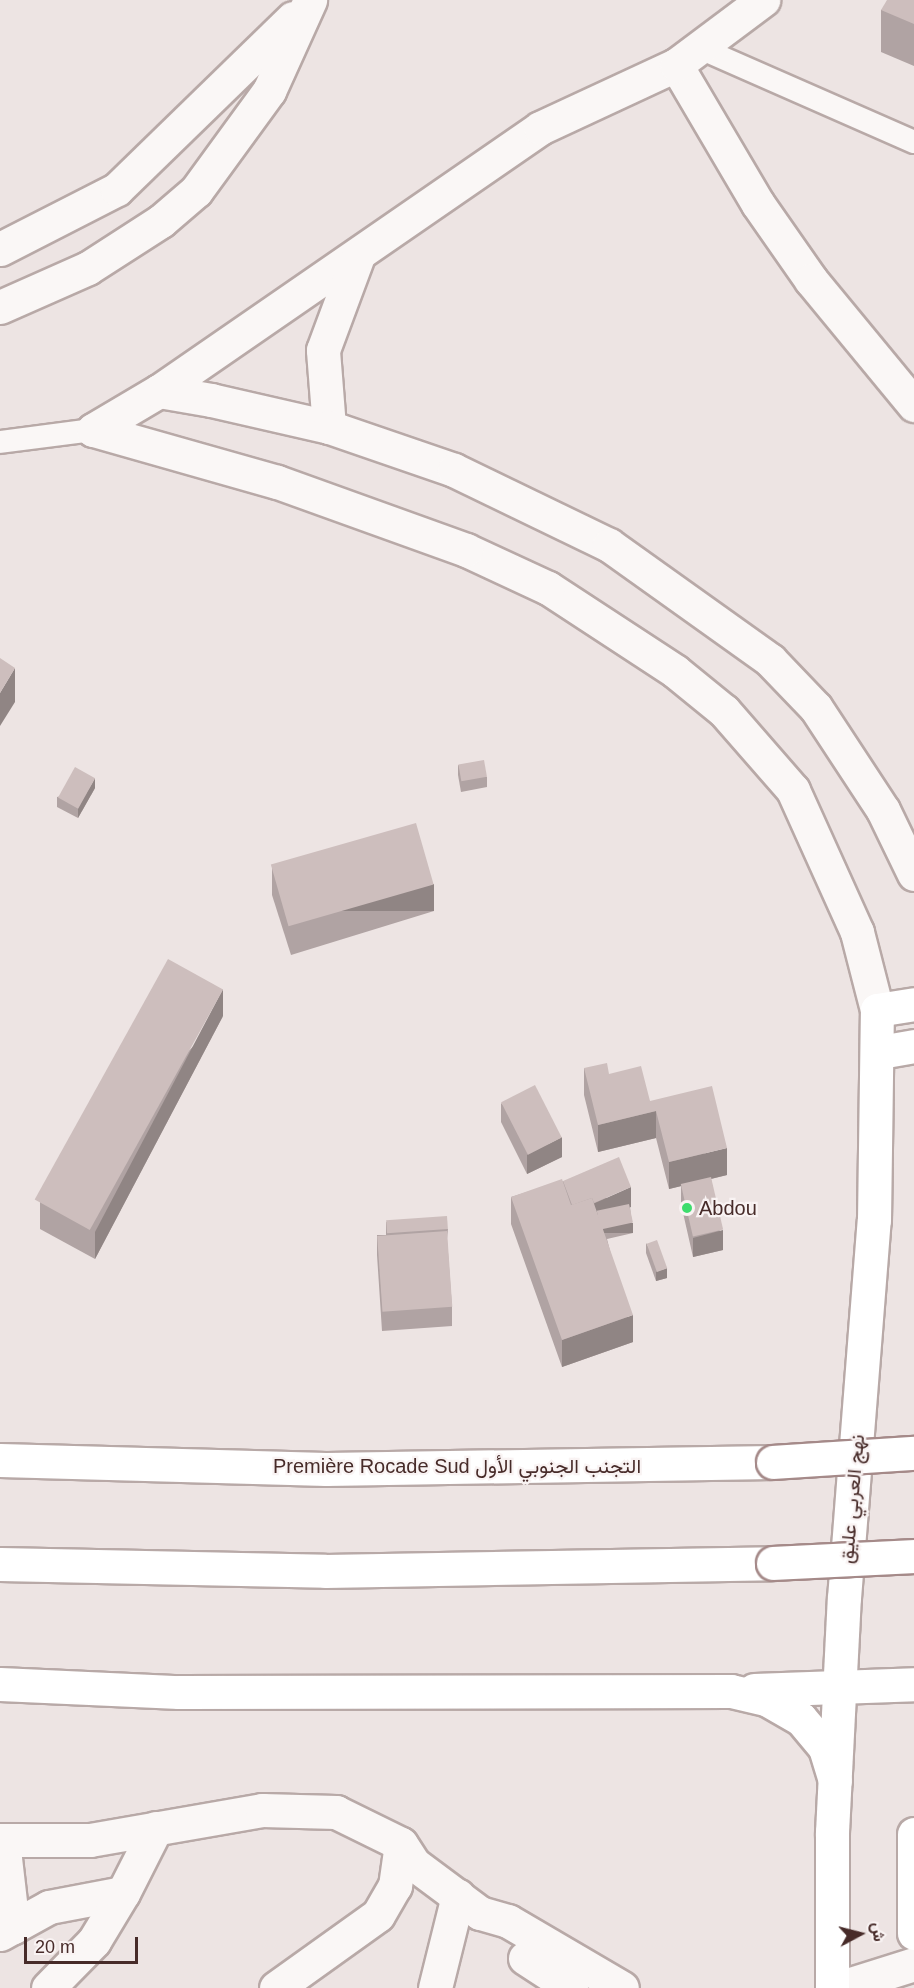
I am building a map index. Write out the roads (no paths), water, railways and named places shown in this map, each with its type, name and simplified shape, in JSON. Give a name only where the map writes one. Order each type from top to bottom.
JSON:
[{"type":"main road","points":[[877,1010],[914,1004]]},
{"type":"main road","name":"نهج العربي عليق","points":[[832,1988],[835,1780],[880,1052],[877,1010]]},
{"type":"main road","points":[[880,1052],[914,1046]]},
{"type":"main road","name":"Première Rocade Sud التجنب الجنوبي الأول","points":[[0,1460],[326,1469],[773,1462],[914,1453]]},
{"type":"main road","points":[[0,1564],[325,1571],[772,1563],[914,1556]]},
{"type":"main road","points":[[0,1684],[179,1692],[731,1690],[914,1684]]},
{"type":"main road","points":[[731,1690],[766,1699],[801,1719],[825,1748],[835,1780]]},
{"type":"main road","points":[[914,1834],[914,1933]]},
{"type":"street","points":[[93,430],[159,391],[358,256],[540,128],[688,56],[764,0]]},
{"type":"street","points":[[0,249],[117,189],[310,1]]},
{"type":"street","points":[[0,307],[88,268],[161,221],[196,190],[269,91],[310,1]]},
{"type":"street","points":[[688,56],[758,204],[811,280],[914,405]]},
{"type":"street","points":[[329,427],[324,350],[358,256]]},
{"type":"street","points":[[159,391],[329,427],[529,503],[609,545],[726,626],[816,708],[883,810],[914,874]]},
{"type":"street","points":[[93,430],[277,482],[466,550],[548,588],[675,671],[724,711],[794,790],[857,932],[877,1010]]},
{"type":"street","points":[[123,1893],[49,1907],[7,1931],[1,1840],[48,1843],[262,1810],[319,1810],[349,1815],[401,1844],[414,1864],[469,1905],[508,1922],[622,1988]]},
{"type":"street","points":[[48,1988],[94,1941],[123,1893],[156,1828]]},
{"type":"street","points":[[276,1988],[378,1915],[395,1886],[401,1844]]},
{"type":"street","points":[[435,1988],[469,1905]]},
{"type":"street","points":[[469,1905],[494,1936],[571,1988]]},
{"type":"street","points":[[838,1988],[914,1964]]},
{"type":"lane","points":[[688,56],[914,142]]},
{"type":"lane","points":[[0,442],[93,430]]},
{"type":"place","name":"Abdou","points":[[687,1208]]}]
